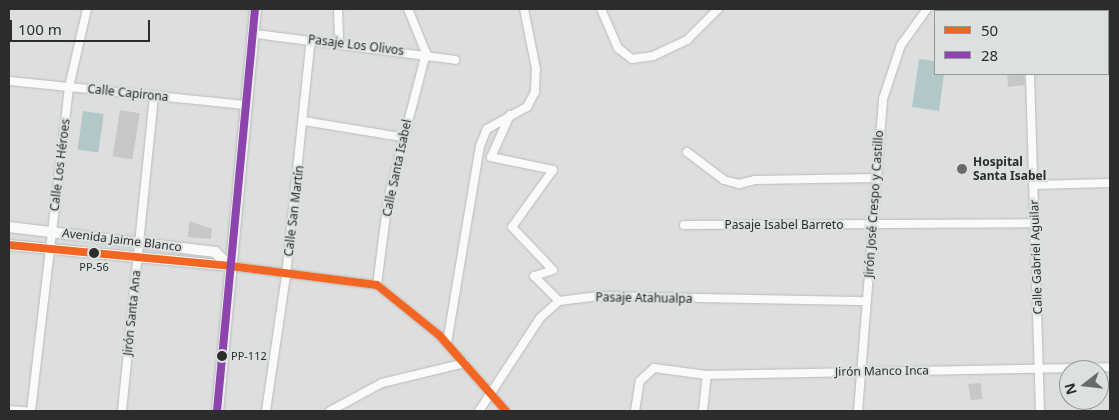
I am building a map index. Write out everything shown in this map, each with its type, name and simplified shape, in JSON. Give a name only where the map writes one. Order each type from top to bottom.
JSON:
[{"type":"main road","points":[[217,411],[246,105],[256,34],[255,9]]},
{"type":"street","name":"Calle Los Héroes","points":[[31,411],[69,87],[87,9]]},
{"type":"street","points":[[338,9],[339,42]]},
{"type":"street","points":[[408,9],[426,53]]},
{"type":"street","points":[[447,343],[480,146],[487,129],[527,107],[535,92],[536,69],[524,9]]},
{"type":"street","points":[[601,9],[618,48],[632,59],[653,56],[687,40],[718,9]]},
{"type":"street","name":"Jirón José Crespo y Castillo","points":[[858,411],[859,372],[883,99],[892,65],[927,9]]},
{"type":"street","name":"Pasaje Los Olivos","points":[[256,34],[426,53],[455,60]]},
{"type":"street","name":"Calle San Martín","points":[[266,411],[286,275],[304,121],[311,39]]},
{"type":"street","name":"Calle Santa Isabel","points":[[377,285],[388,199],[401,137],[426,53]]},
{"type":"street","name":"Calle Gabriel Aguilar","points":[[1030,75],[1040,411]]},
{"type":"street","name":"Calle Capirona","points":[[9,81],[246,105]]},
{"type":"street","name":"Jirón Santa Ana","points":[[122,411],[154,96]]},
{"type":"street","points":[[479,411],[540,318],[559,301],[534,276],[553,270],[512,228],[553,170],[491,157],[510,115]]},
{"type":"street","points":[[304,121],[401,137]]},
{"type":"street","points":[[687,152],[724,180],[739,184],[755,180],[875,178]]},
{"type":"street","points":[[1032,185],[1110,183]]},
{"type":"street","name":"Pasaje Isabel Barreto","points":[[684,225],[873,226],[1035,224]]},
{"type":"street","name":"Avenida Jaime Blanco","points":[[9,227],[139,241],[215,252],[230,266]]},
{"type":"street","name":"Avenida Jaime Blanco","points":[[9,245],[230,266],[286,275],[377,285]]},
{"type":"street","points":[[377,285],[447,343],[506,411]]},
{"type":"street","name":"Pasaje Atahualpa","points":[[559,301],[600,296],[866,301]]},
{"type":"street","points":[[330,411],[382,382],[465,363]]},
{"type":"street","name":"Jirón Manco Inca","points":[[635,411],[640,381],[654,368],[707,375],[1110,367]]},
{"type":"street","points":[[703,411],[707,375]]},
{"type":"street","points":[[9,410],[25,411]]},
{"type":"shaded area","points":[[919,59],[934,61],[934,75],[944,75],[939,111],[912,107]]},
{"type":"shaded area","points":[[83,111],[104,114],[98,153],[78,150]]},
{"type":"building","points":[[1007,75],[1024,75],[1025,85],[1008,87]]},
{"type":"building","points":[[120,110],[140,113],[132,160],[113,156]]},
{"type":"building","points":[[189,221],[212,229],[211,239],[188,237]]},
{"type":"building","points":[[981,383],[982,399],[971,400],[968,384]]},
{"type":"transit line","name":"28","points":[[217,411],[255,9]]},
{"type":"transit line","name":"50","points":[[9,245],[230,266],[377,285],[440,336],[506,411]]},
{"type":"place","name":"Hospital Santa Isabel","points":[[962,169]]},
{"type":"place","name":"PP-56","points":[[94,253]]},
{"type":"place","name":"PP-112","points":[[222,356]]}]
